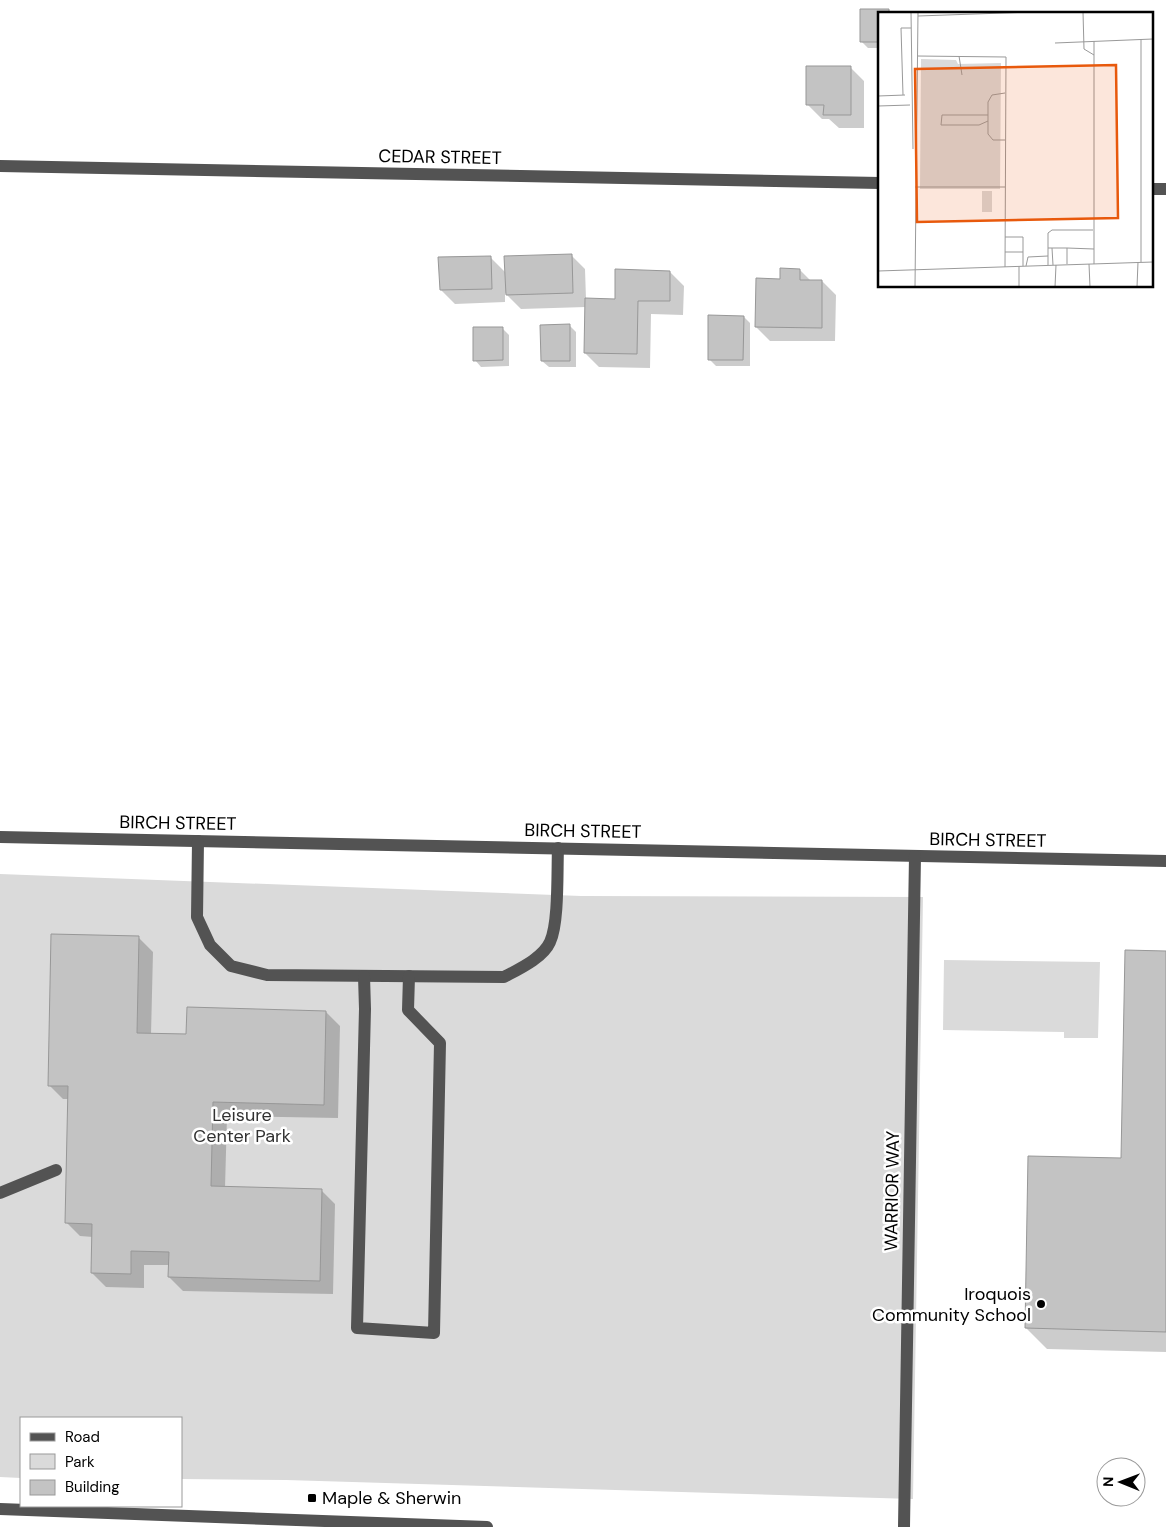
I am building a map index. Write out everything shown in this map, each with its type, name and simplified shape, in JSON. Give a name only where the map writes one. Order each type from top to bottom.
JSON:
[{"type":"street","name":"CEDAR STREET","points":[[0,166],[878,184]]},
{"type":"street","name":"BIRCH STREET","points":[[0,837],[1166,861]]},
{"type":"street","points":[[198,841],[197,917],[210,945],[231,966],[267,975],[504,977],[531,963],[550,943],[554,923],[558,848]]},
{"type":"street","name":"WARRIOR WAY","points":[[904,1527],[915,856]]},
{"type":"street","points":[[364,976],[365,1009],[357,1328],[434,1333],[440,1043],[408,1010],[409,976]]},
{"type":"street","points":[[0,1193],[56,1170]]},
{"type":"street","points":[[0,1509],[487,1527]]},
{"type":"green space","name":"Leisure Center Park","points":[[0,874],[581,896],[923,897],[913,1499],[286,1480],[182,1479],[182,1417],[20,1417],[20,1478],[0,1477]]},
{"type":"green space","points":[[944,960],[1100,962],[1098,1038],[1064,1038],[1064,1032],[943,1030]]},
{"type":"building","points":[[860,9],[889,9],[889,12],[878,12],[878,42],[860,42]]},
{"type":"building","points":[[806,66],[851,66],[851,115],[823,115],[824,105],[806,105]]},
{"type":"building","points":[[572,254],[573,293],[506,295],[504,256]]},
{"type":"building","points":[[491,256],[492,289],[440,290],[438,257]]},
{"type":"building","points":[[780,268],[800,269],[800,280],[822,280],[822,328],[755,327],[756,278],[780,279]]},
{"type":"building","points":[[615,269],[670,271],[670,301],[638,301],[637,354],[584,353],[585,298],[615,299]]},
{"type":"building","points":[[708,315],[744,316],[743,360],[708,360]]},
{"type":"building","points":[[570,324],[570,361],[541,361],[540,325]]},
{"type":"building","points":[[473,327],[503,327],[503,360],[473,361]]},
{"type":"building","points":[[51,934],[139,936],[137,1033],[186,1034],[187,1007],[326,1011],[324,1105],[213,1102],[211,1186],[322,1189],[320,1281],[168,1277],[169,1252],[131,1251],[131,1274],[91,1273],[92,1224],[65,1223],[68,1086],[48,1086]]},
{"type":"building","points":[[1125,950],[1166,951],[1166,1332],[1025,1328],[1028,1156],[1121,1158]]},
{"type":"place","name":"Iroquois Community School","points":[[1041,1304]]},
{"type":"place","name":"Maple & Sherwin","points":[[312,1498]]}]
